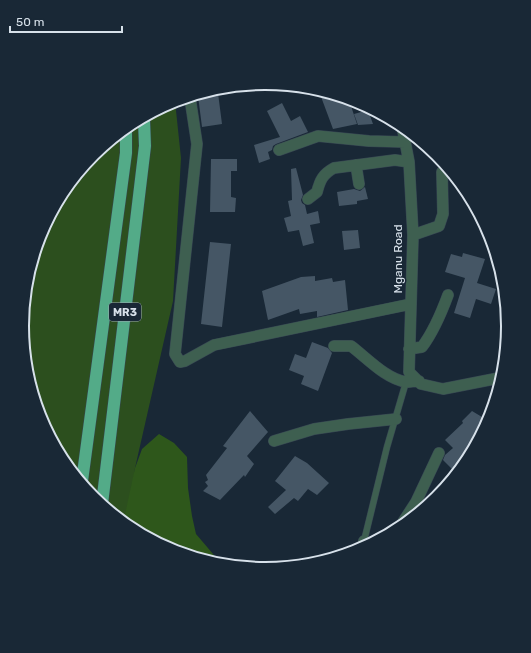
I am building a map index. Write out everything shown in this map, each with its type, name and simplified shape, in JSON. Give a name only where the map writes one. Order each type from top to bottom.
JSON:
[{"type":"highway","name":"MR3","points":[[103,498],[145,146],[144,124]]},
{"type":"highway","name":"MR3","points":[[83,476],[126,153],[126,136]]},
{"type":"street","points":[[191,102],[197,144],[175,354],[180,362],[185,361],[214,345],[411,304]]},
{"type":"street","points":[[279,150],[318,136],[369,142],[406,137]]},
{"type":"street","name":"Mganu Road","points":[[406,137],[413,234],[409,372],[420,382]]},
{"type":"street","points":[[308,199],[317,192],[320,180],[327,172],[334,168],[395,160],[408,162]]},
{"type":"street","points":[[356,165],[359,184]]},
{"type":"street","points":[[413,234],[439,226],[443,214],[442,172]]},
{"type":"street","points":[[410,348],[422,347],[431,335],[448,295]]},
{"type":"street","points":[[334,346],[351,346],[381,370],[392,377],[406,382],[420,382],[443,389],[496,379]]},
{"type":"street","points":[[274,441],[314,429],[396,419]]},
{"type":"street","points":[[409,514],[439,453]]},
{"type":"lane","points":[[367,540],[387,447],[406,382]]},
{"type":"green space","points":[[176,108],[181,158],[173,301],[135,468],[128,519],[98,494],[78,470],[61,445],[47,417],[37,388],[31,357],[30,342],[29,326],[31,296],[37,265],[47,236],[61,208],[78,183],[98,159],[122,139],[147,122]]},
{"type":"green space","points":[[159,434],[174,443],[187,457],[188,488],[196,534],[216,557],[189,550],[161,539],[125,516],[135,468],[142,449]]},
{"type":"building","points":[[218,95],[222,124],[202,127],[198,100]]},
{"type":"building","points":[[321,97],[351,106],[357,124],[333,129]]},
{"type":"building","points":[[282,103],[291,121],[300,116],[308,132],[276,144],[273,146],[272,150],[268,152],[270,159],[259,163],[254,145],[280,137],[267,111]]},
{"type":"building","points":[[364,111],[369,114],[373,124],[358,125],[354,114]]},
{"type":"building","points":[[211,159],[237,159],[237,171],[231,171],[231,197],[236,198],[235,212],[210,212]]},
{"type":"building","points":[[296,168],[303,195],[301,200],[302,203],[305,205],[307,214],[318,211],[320,223],[310,225],[314,243],[303,246],[299,230],[288,232],[284,218],[291,216],[288,201],[292,200],[291,169]]},
{"type":"building","points":[[365,187],[368,199],[357,201],[357,204],[339,206],[337,192],[354,189],[360,191]]},
{"type":"building","points":[[358,230],[360,248],[344,250],[342,231]]},
{"type":"building","points":[[210,242],[231,244],[222,327],[201,324]]},
{"type":"building","points":[[463,253],[485,259],[477,283],[496,289],[491,304],[476,299],[470,318],[454,313],[465,278],[445,272],[451,254],[462,257]]},
{"type":"building","points":[[315,276],[315,281],[332,278],[333,282],[345,280],[348,310],[317,317],[317,311],[300,314],[299,309],[268,320],[262,291],[301,277]]},
{"type":"building","points":[[312,342],[328,348],[332,353],[318,391],[301,384],[304,376],[289,370],[295,354],[306,358]]},
{"type":"building","points":[[250,411],[268,432],[247,456],[254,464],[245,477],[244,475],[220,500],[203,491],[208,486],[205,482],[208,480],[206,475],[227,448],[223,446]]},
{"type":"building","points":[[472,411],[483,419],[470,445],[453,470],[443,460],[445,455],[453,448],[445,440],[463,423],[462,421]]},
{"type":"building","points":[[295,456],[307,463],[329,483],[317,495],[308,489],[298,501],[294,498],[275,514],[268,507],[286,490],[275,481]]}]
